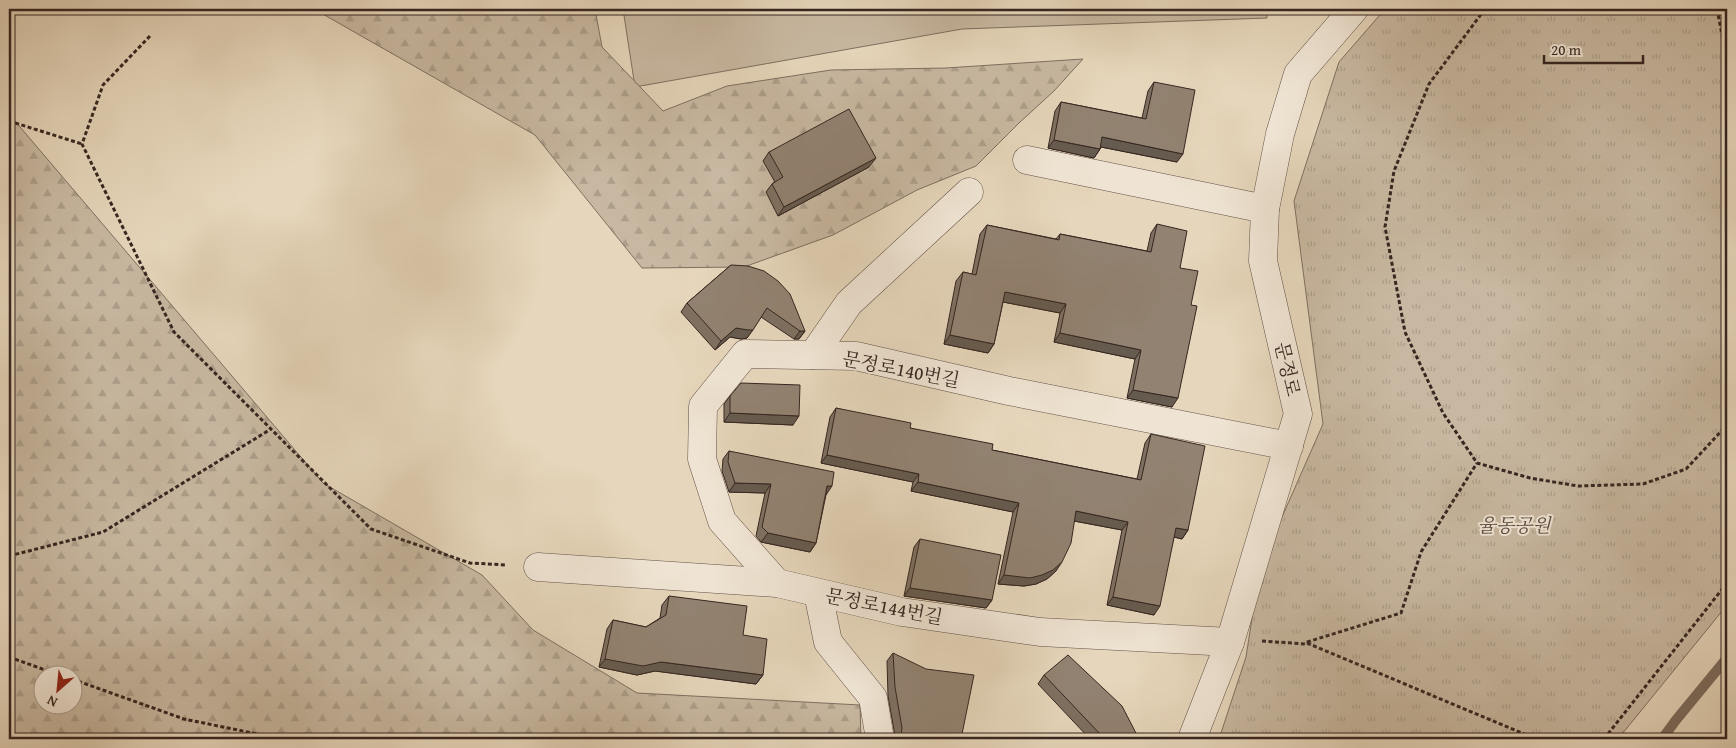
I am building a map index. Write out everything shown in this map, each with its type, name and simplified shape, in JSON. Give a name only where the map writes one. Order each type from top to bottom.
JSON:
[{"type":"street","name":"문정로","points":[[1192,739],[1242,641],[1298,414],[1262,260],[1266,209],[1280,134],[1298,74],[1354,9]]},
{"type":"street","points":[[1027,160],[1266,209]]},
{"type":"street","points":[[813,355],[849,304],[969,192]]},
{"type":"street","name":"문정로140번길","points":[[777,583],[722,521],[702,460],[703,406],[745,354],[856,356],[1008,392],[1289,446]]},
{"type":"street","name":"문정로144번길","points":[[538,567],[777,583],[902,612],[1040,632],[1242,641]]},
{"type":"street","points":[[818,593],[828,642],[873,698],[880,739]]},
{"type":"path","points":[[1485,9],[1428,84],[1394,171],[1385,227],[1405,332],[1442,413],[1477,463],[1530,478],[1578,486],[1643,484],[1686,469],[1727,425]]},
{"type":"path","points":[[1717,9],[1727,60]]},
{"type":"path","points":[[150,36],[103,85],[82,144],[174,332],[371,529],[470,562],[538,567]]},
{"type":"path","points":[[9,121],[82,144]]},
{"type":"path","points":[[9,556],[103,532],[271,429]]},
{"type":"path","points":[[1242,641],[1306,644],[1307,642],[1401,613],[1421,552],[1477,463]]},
{"type":"path","points":[[1604,739],[1727,583]]},
{"type":"path","points":[[1307,642],[1536,739]]},
{"type":"path","points":[[9,657],[34,666]]},
{"type":"path","points":[[82,683],[184,719],[282,739]]},
{"type":"green space","points":[[314,9],[595,9],[602,47],[663,111],[727,86],[831,70],[946,68],[1083,59],[1054,91],[976,166],[917,190],[833,235],[744,267],[642,268],[535,135]]},
{"type":"green space","points":[[623,9],[1267,9],[1267,18],[962,29],[635,87]]},
{"type":"green space","name":"율동공원","points":[[1385,9],[1727,9],[1727,605],[1618,739],[1219,739],[1246,657],[1260,567],[1323,424],[1294,201],[1339,62]]},
{"type":"green space","points":[[9,114],[323,483],[482,575],[533,630],[637,693],[860,705],[861,739],[9,739]]},
{"type":"building","points":[[1154,82],[1195,90],[1183,154],[1102,137],[1100,149],[1054,140],[1061,102],[1146,119]]},
{"type":"building","points":[[849,109],[876,158],[784,207],[772,184],[783,177],[769,152]]},
{"type":"building","points":[[1157,224],[1187,231],[1180,268],[1198,271],[1191,305],[1197,306],[1178,398],[1133,390],[1141,350],[1060,333],[1066,304],[1005,292],[994,344],[950,335],[963,272],[976,275],[987,225],[1059,240],[1060,234],[1151,252]]},
{"type":"building","points":[[731,265],[748,266],[764,271],[778,281],[790,294],[805,331],[800,331],[767,308],[753,330],[736,328],[721,341],[687,303]]},
{"type":"building","points":[[741,383],[800,385],[799,416],[730,413],[730,396]]},
{"type":"building","points":[[836,408],[911,423],[910,428],[993,444],[992,450],[1141,480],[1151,434],[1205,446],[1188,530],[1176,528],[1160,606],[1113,597],[1128,522],[1076,511],[1071,543],[1062,562],[1053,570],[1030,578],[1004,575],[1019,503],[918,482],[919,474],[827,455]]},
{"type":"building","points":[[729,451],[834,472],[832,486],[827,486],[816,543],[768,533],[762,527],[771,484],[735,483],[728,462]]},
{"type":"building","points":[[920,539],[1001,555],[992,600],[910,588]]},
{"type":"building","points":[[669,596],[747,606],[743,635],[767,639],[763,675],[661,662],[643,666],[605,659],[613,620],[646,627],[666,615]]},
{"type":"building","points":[[893,653],[926,669],[974,675],[961,739],[898,739],[902,728],[895,687]]},
{"type":"building","points":[[1068,655],[1122,706],[1139,739],[1124,739],[1101,735],[1044,675]]},
{"type":"building","points":[[1011,735],[1035,739],[1010,739]]},
{"type":"waterway","points":[[1662,739],[1727,658]]}]
